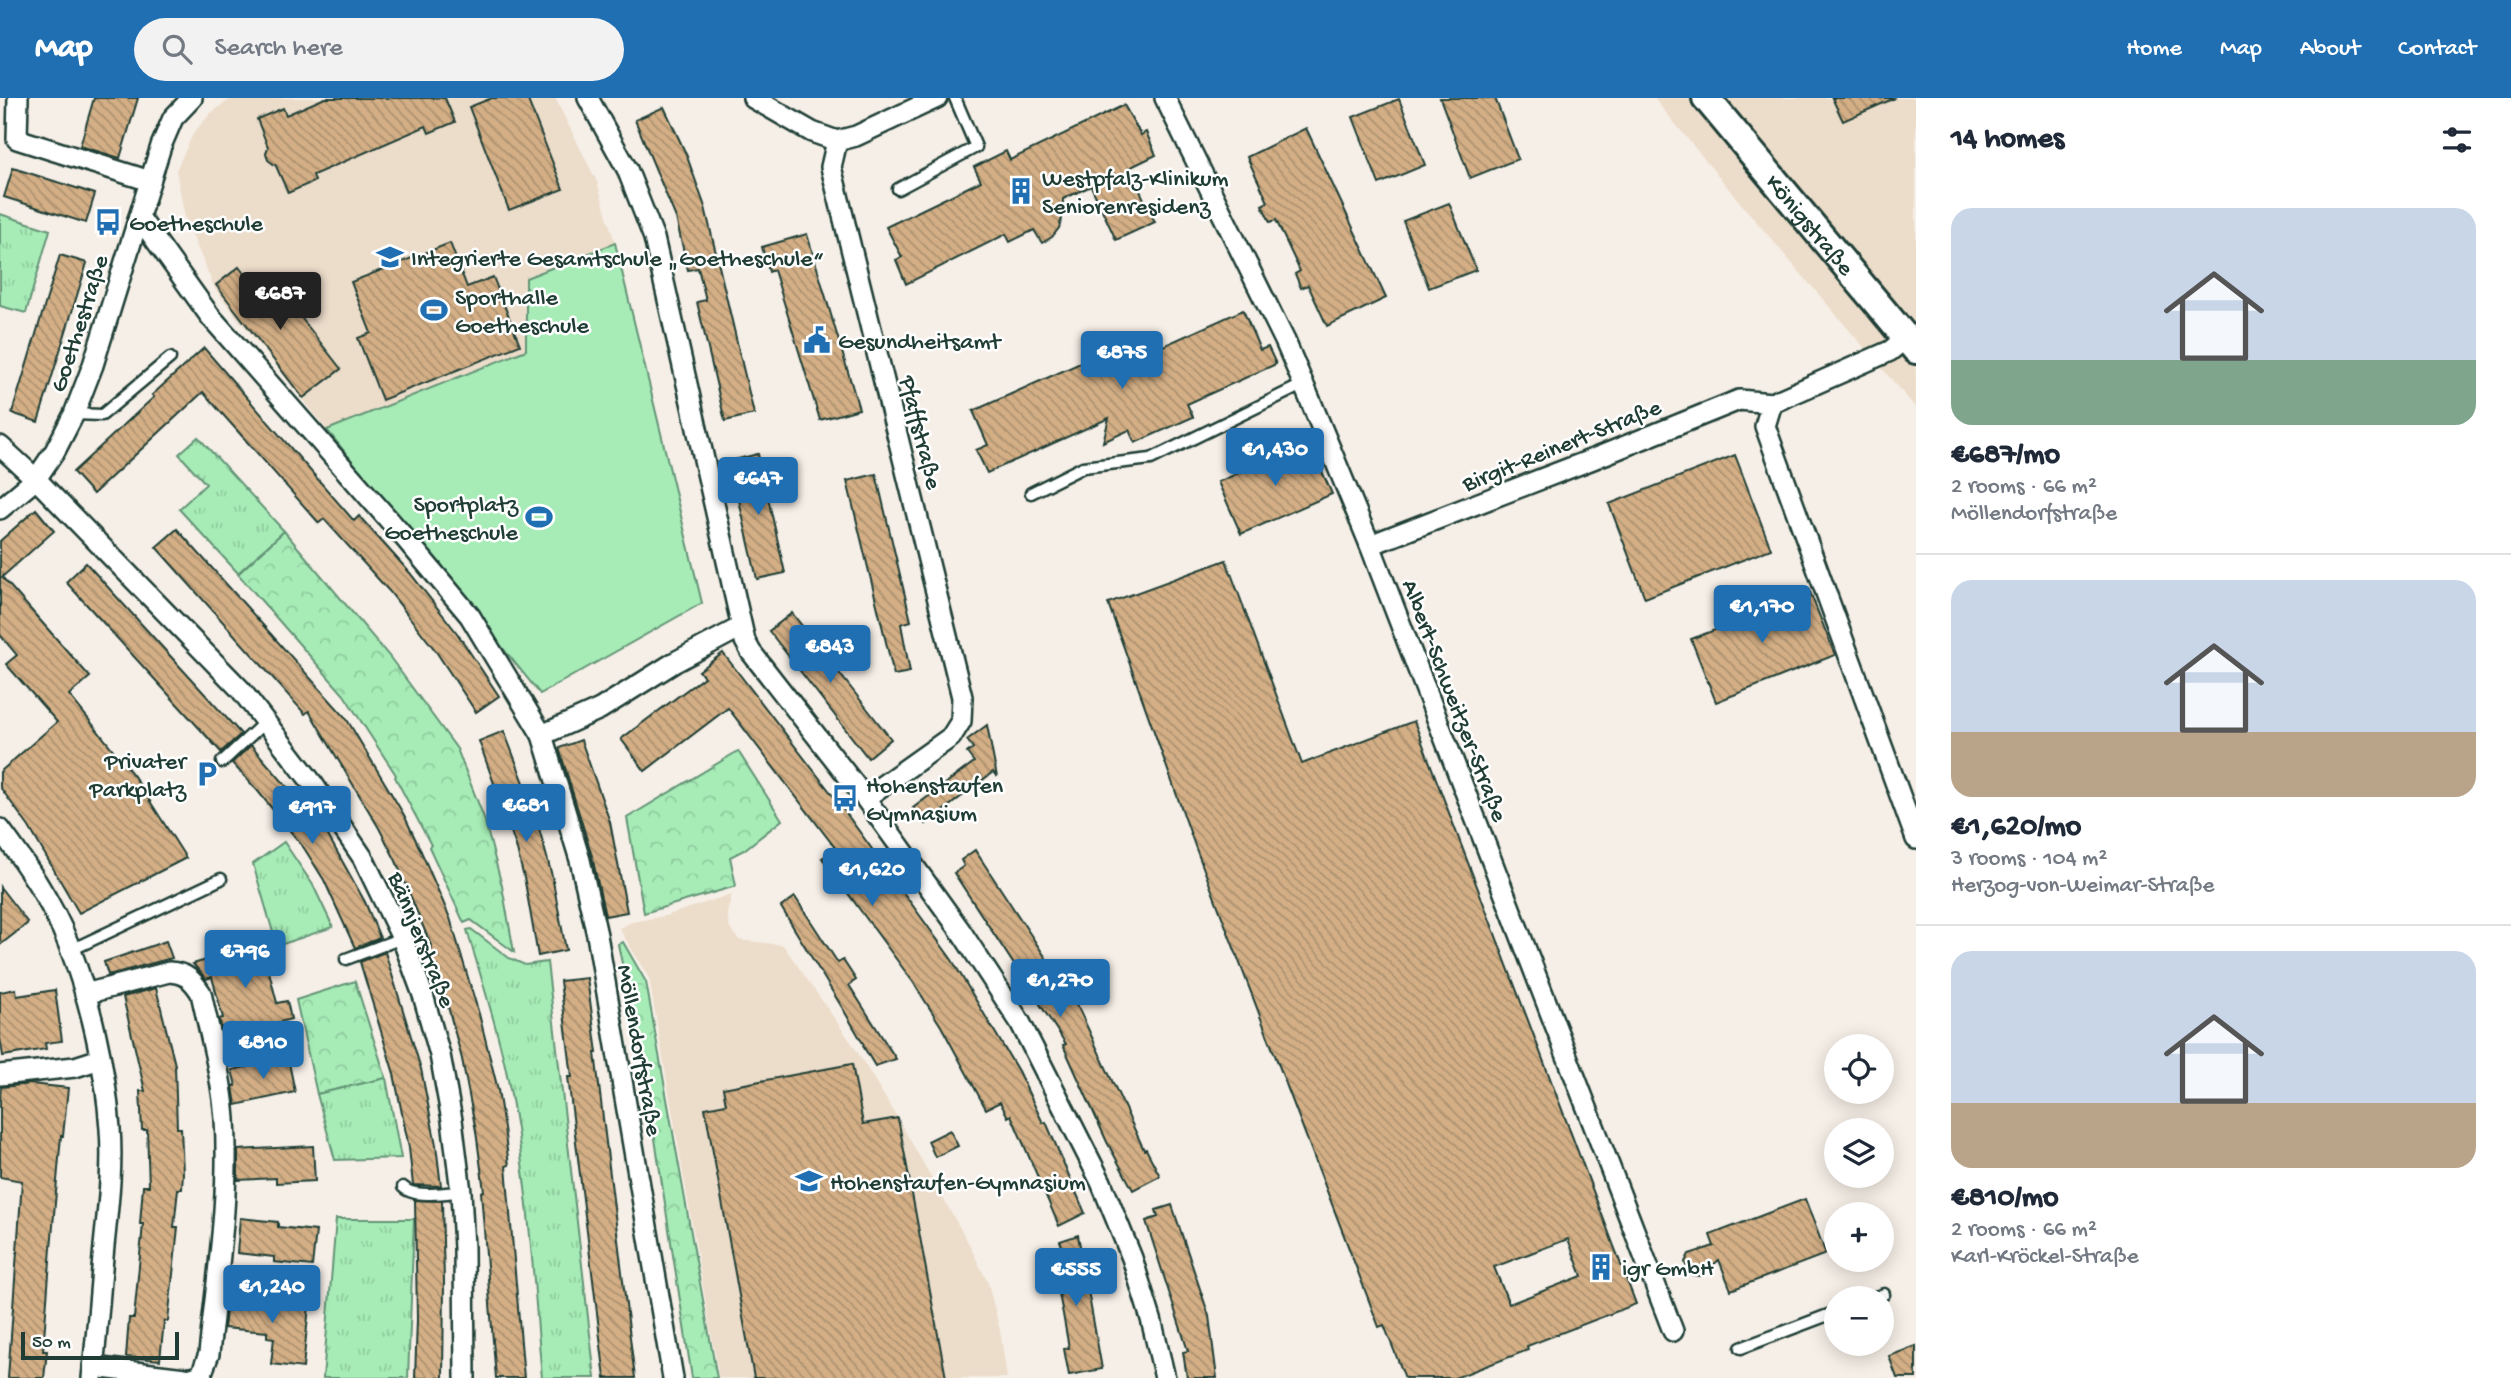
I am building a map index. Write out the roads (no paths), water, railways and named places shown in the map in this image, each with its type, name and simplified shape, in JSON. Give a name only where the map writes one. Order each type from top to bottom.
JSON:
[{"type":"main road","name":"Königstraße","points":[[1706,98],[1911,344]]},
{"type":"street","points":[[18,98],[17,139],[150,181]]},
{"type":"street","points":[[173,118],[178,98]]},
{"type":"street","name":"Goethestraße","points":[[0,509],[36,479],[55,451],[74,414],[93,365],[161,146],[173,118],[192,98]]},
{"type":"street","points":[[588,98],[627,169],[654,238],[741,627],[751,652],[865,798],[960,930],[1020,1021],[1101,1182],[1132,1258],[1165,1378]]},
{"type":"street","points":[[753,98],[812,132],[837,141],[856,136],[937,98]]},
{"type":"street","name":"Albert-Schweitzer-Straße","points":[[1165,98],[1304,384],[1370,545],[1673,1331]]},
{"type":"street","name":"Pfaffstraße","points":[[837,141],[831,167],[962,697],[961,721],[951,737],[865,798]]},
{"type":"street","name":"Möllendorfstraße","points":[[139,217],[210,316],[396,527],[470,616],[542,735],[580,860],[597,934],[673,1378]]},
{"type":"street","name":"Birgit-Reinert-Straße","points":[[1370,545],[1593,460],[1739,400],[1772,403],[1911,344]]},
{"type":"street","points":[[1772,403],[1765,426],[1916,839]]},
{"type":"street","name":"Bännjerstraße","points":[[0,446],[36,479],[241,691],[313,784],[363,858],[402,938],[423,995],[440,1055],[461,1192],[465,1378]]},
{"type":"street","points":[[542,735],[600,709],[675,662],[741,627]]},
{"type":"street","points":[[2,835],[50,904],[71,950],[85,994],[100,1059],[110,1129],[110,1170],[92,1373],[185,1378]]},
{"type":"street","points":[[85,994],[169,972],[183,973],[201,993],[221,1087],[226,1150],[224,1202],[209,1354],[201,1375],[191,1378]]},
{"type":"street","points":[[0,1075],[75,1067],[100,1059]]},
{"type":"lane","points":[[898,189],[976,147],[955,98]]},
{"type":"lane","points":[[74,414],[102,415],[170,358]]},
{"type":"lane","points":[[1031,493],[1083,467],[1151,459],[1304,384]]},
{"type":"lane","points":[[222,762],[265,722]]},
{"type":"lane","points":[[71,950],[221,879]]},
{"type":"lane","points":[[346,959],[402,938]]},
{"type":"lane","points":[[403,1187],[408,1192],[420,1194],[461,1192]]},
{"type":"lane","points":[[1741,1348],[1824,1317]]},
{"type":"place","name":"Westpfalz-Klinikum Seniorenresidenz","points":[[1021,191]]},
{"type":"place","name":"Goetheschule","points":[[108,222]]},
{"type":"place","name":"Integrierte Gesamtschule „Goetheschule“","points":[[390,257]]},
{"type":"place","name":"Sporthalle Goetheschule","points":[[434,310]]},
{"type":"place","name":"Gesundheitsamt","points":[[817,340]]},
{"type":"place","name":"Sportplatz Goetheschule","points":[[539,517]]},
{"type":"place","name":"Privater Parkplatz","points":[[207,774]]},
{"type":"place","name":"Hohenstaufen Gymnasium","points":[[845,798]]},
{"type":"place","name":"Hohenstaufen-Gymnasium","points":[[809,1181]]},
{"type":"place","name":"igr GmbH","points":[[1601,1267]]}]
